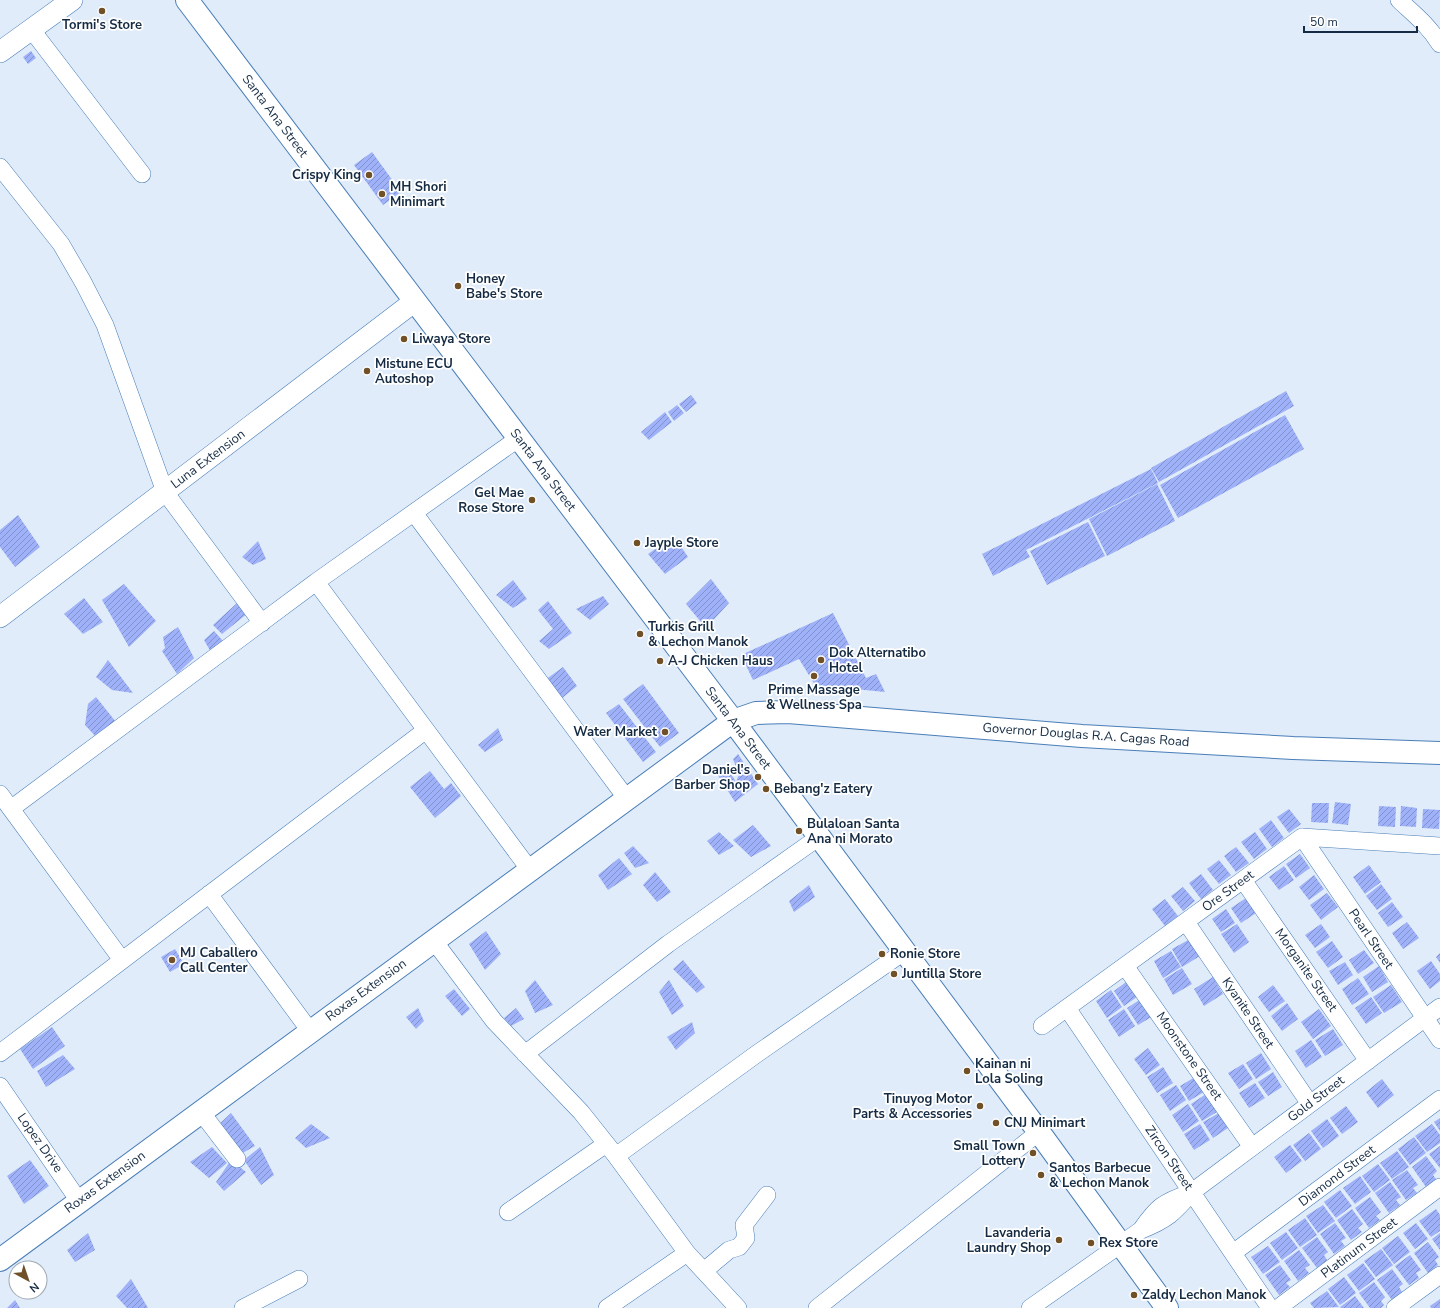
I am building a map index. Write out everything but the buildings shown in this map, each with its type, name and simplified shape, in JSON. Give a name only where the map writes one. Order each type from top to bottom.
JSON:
[{"type":"main road","name":"Santa Ana Street","points":[[188,0],[733,721],[1168,1308]]},
{"type":"main road","name":"Governor Douglas R.A. Cagas Road","points":[[733,721],[756,713],[788,712],[1082,736],[1293,748],[1440,752]]},
{"type":"main road","name":"Roxas Extension","points":[[0,1260],[733,721]]},
{"type":"street","points":[[0,52],[72,0]]},
{"type":"street","points":[[1399,0],[1430,28],[1440,44]]},
{"type":"street","points":[[31,30],[142,174]]},
{"type":"street","points":[[0,167],[61,244],[84,282],[105,324],[165,492],[262,623]]},
{"type":"street","name":"Luna Extension","points":[[0,617],[415,301]]},
{"type":"street","points":[[12,808],[316,582],[519,438]]},
{"type":"street","points":[[414,513],[627,799]]},
{"type":"street","points":[[316,582],[530,870]]},
{"type":"street","points":[[0,1053],[426,730]]},
{"type":"street","points":[[0,794],[12,808],[122,960]]},
{"type":"street","points":[[525,1054],[668,944],[819,837]]},
{"type":"street","points":[[1302,837],[1440,846]]},
{"type":"street","name":"Ore Street","points":[[1042,1026],[1302,837]]},
{"type":"street","name":"Pearl Street","points":[[1302,837],[1440,1040]]},
{"type":"street","name":"Morganite Street","points":[[1243,880],[1368,1060]]},
{"type":"street","points":[[209,894],[310,1031]]},
{"type":"street","name":"Kyanite Street","points":[[1186,922],[1310,1104]]},
{"type":"street","points":[[434,941],[494,1021],[580,1112],[611,1150],[687,1253],[738,1308]]},
{"type":"street","points":[[508,1212],[611,1150],[758,1053],[904,952]]},
{"type":"street","name":"Moonstone Street","points":[[1125,966],[1252,1147]]},
{"type":"street","name":"Gold Street","points":[[1030,1308],[1141,1230],[1153,1212],[1169,1200],[1192,1192],[1440,1007]]},
{"type":"street","name":"Zircon Street","points":[[1067,1008],[1270,1308]]},
{"type":"street","name":"Lopez Drive","points":[[0,1086],[79,1201]]},
{"type":"street","name":"Diamond Street","points":[[1233,1253],[1440,1099]]},
{"type":"street","points":[[201,1112],[237,1160]]},
{"type":"street","points":[[817,1308],[1039,1132]]},
{"type":"street","name":"Platinum Street","points":[[1278,1308],[1440,1187]]},
{"type":"street","points":[[704,1271],[729,1250],[739,1247],[746,1238],[744,1225],[767,1195]]},
{"type":"street","points":[[607,1308],[687,1253]]},
{"type":"street","points":[[1394,1308],[1440,1275]]},
{"type":"street","points":[[243,1308],[299,1279]]},
{"type":"place","name":"Tormi's Store","points":[[102,11]]},
{"type":"place","name":"Crispy King","points":[[369,175]]},
{"type":"place","name":"MH Shori Minimart","points":[[382,194]]},
{"type":"place","name":"Honey Babe's Store","points":[[458,286]]},
{"type":"place","name":"Liwaya Store","points":[[404,339]]},
{"type":"place","name":"Mistune ECU Autoshop","points":[[367,371]]},
{"type":"place","name":"Gel Mae Rose Store","points":[[532,500]]},
{"type":"place","name":"Jayple Store","points":[[637,543]]},
{"type":"place","name":"Turkis Grill & Lechon Manok","points":[[640,634]]},
{"type":"place","name":"Dok Alternatibo Hotel","points":[[821,660]]},
{"type":"place","name":"A-J Chicken Haus","points":[[660,661]]},
{"type":"place","name":"Prime Massage & Wellness Spa","points":[[814,676]]},
{"type":"place","name":"Water Market","points":[[665,732]]},
{"type":"place","name":"Daniel's Barber Shop","points":[[758,777]]},
{"type":"place","name":"Bebang'z Eatery","points":[[766,789]]},
{"type":"place","name":"Bulaloan Santa Ana ni Morato","points":[[799,831]]},
{"type":"place","name":"Ronie Store","points":[[882,954]]},
{"type":"place","name":"MJ Caballero Call Center","points":[[172,960]]},
{"type":"place","name":"Juntilla Store","points":[[894,974]]},
{"type":"place","name":"Kainan ni Lola Soling","points":[[967,1071]]},
{"type":"place","name":"Tinuyog Motor Parts & Accessories","points":[[980,1106]]},
{"type":"place","name":"CNJ Minimart","points":[[996,1123]]},
{"type":"place","name":"Small Town Lottery","points":[[1033,1153]]},
{"type":"place","name":"Santos Barbecue & Lechon Manok","points":[[1041,1175]]},
{"type":"place","name":"Lavanderia Laundry Shop","points":[[1059,1240]]},
{"type":"place","name":"Rex Store","points":[[1091,1243]]},
{"type":"place","name":"Zaldy Lechon Manok","points":[[1134,1295]]}]
